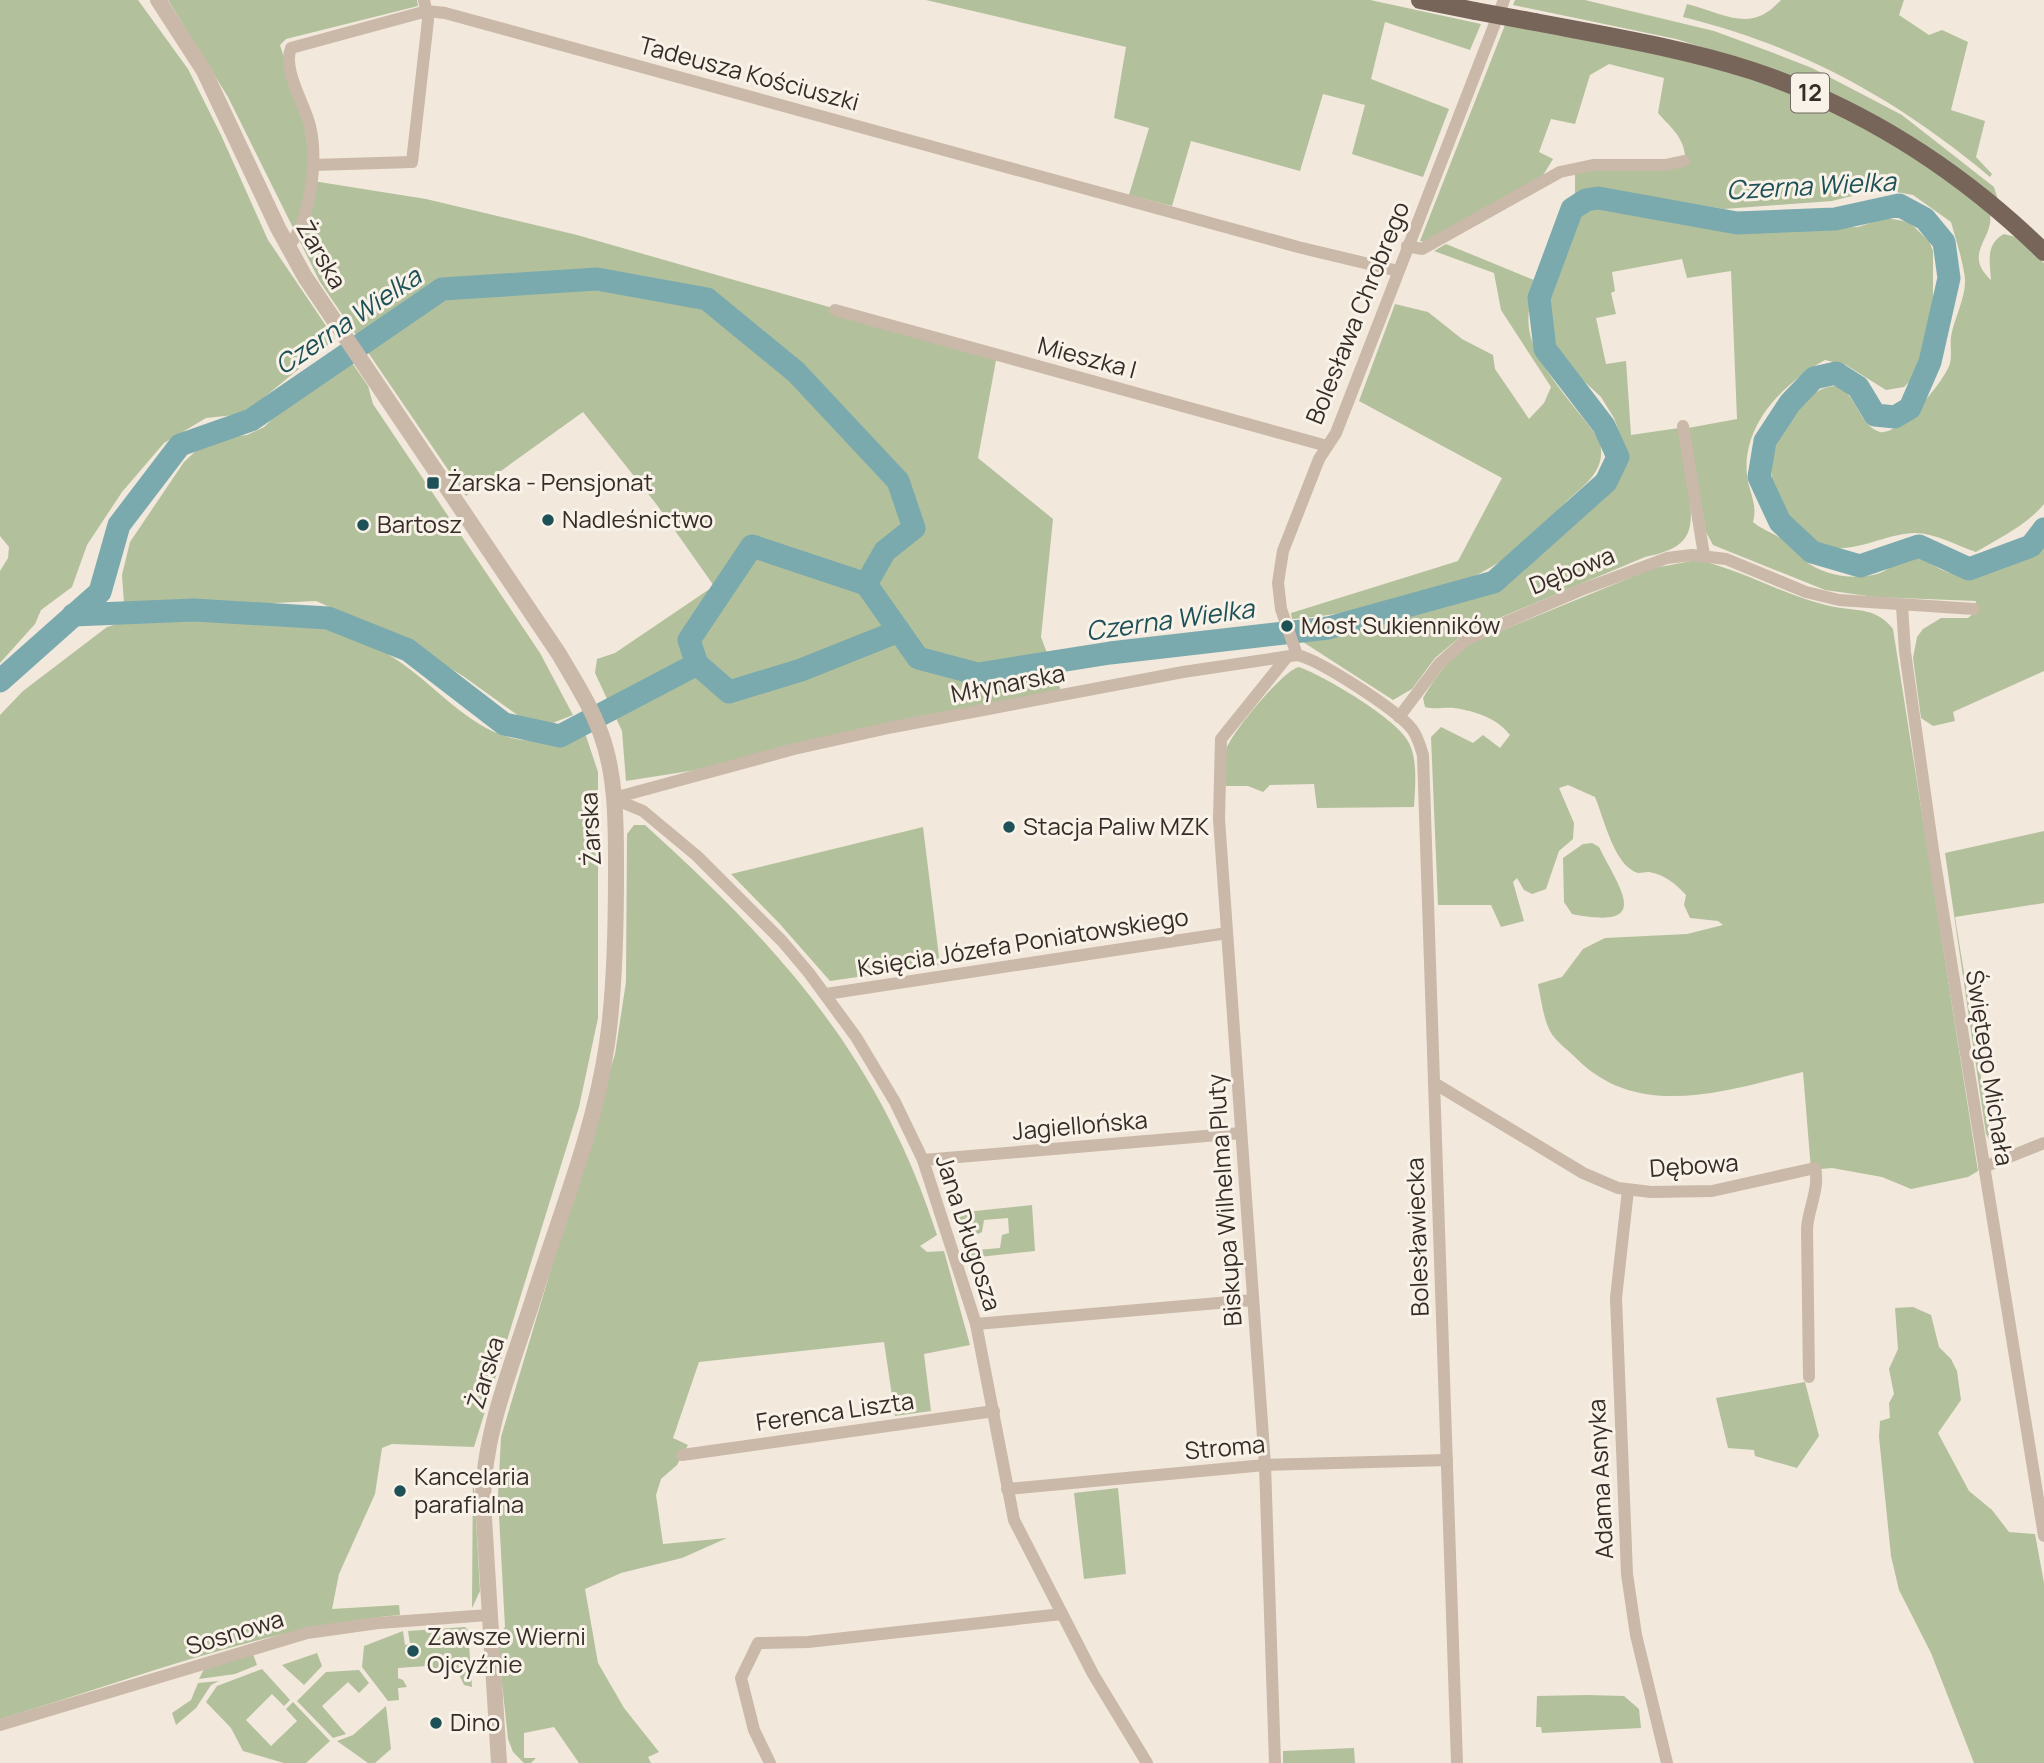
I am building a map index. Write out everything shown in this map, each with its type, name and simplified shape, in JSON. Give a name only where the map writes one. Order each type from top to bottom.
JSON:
[{"type":"main road","name":"12","points":[[1420,0],[1696,55],[1752,71],[1807,92],[1865,119],[1937,162],[1993,205],[2044,252]]},
{"type":"street","name":"Żarska","points":[[158,0],[204,71],[288,247],[330,316],[500,563],[578,688],[601,734],[614,798],[616,896],[612,998],[607,1044],[583,1139],[489,1445],[482,1503],[499,1763]]},
{"type":"street","name":"Bolesława Chrobrego","points":[[1292,652],[1280,609],[1278,583],[1283,551],[1319,459],[1338,428],[1504,0]]},
{"type":"street","points":[[313,165],[412,162],[426,6]]},
{"type":"street","name":"Tadeusza Kościuszki","points":[[288,247],[302,226],[313,165],[311,128],[290,66],[291,48],[426,6],[1298,247],[1398,271]]},
{"type":"street","points":[[1408,246],[1422,249],[1503,201],[1567,169],[1621,164],[1665,165],[1684,161]]},
{"type":"street","name":"Mieszka I","points":[[835,310],[1327,446]]},
{"type":"street","points":[[1683,426],[1704,555]]},
{"type":"street","name":"Dębowa","points":[[1399,717],[1439,664],[1467,639],[1635,568],[1667,558],[1704,555],[1733,561],[1795,588],[1839,600],[1902,606]]},
{"type":"street","points":[[1902,606],[1974,609]]},
{"type":"street","name":"Świętego Michała","points":[[1902,606],[1905,652],[1930,831],[2044,1536]]},
{"type":"street","points":[[1292,652],[1317,663],[1399,717]]},
{"type":"street","name":"Młynarska","points":[[614,798],[793,749],[893,727],[1292,652]]},
{"type":"street","name":"Biskupa Wilhelma Pluty","points":[[1275,1763],[1265,1465],[1219,819],[1221,739],[1292,652]]},
{"type":"street","name":"Bolesławiecka","points":[[1399,717],[1417,737],[1423,755],[1457,1763]]},
{"type":"street","name":"Jana Długosza","points":[[614,798],[643,811],[697,856],[766,924],[826,994],[880,1076],[923,1160],[976,1325],[1014,1520],[1093,1674],[1147,1763]]},
{"type":"street","name":"Księcia Józefa Poniatowskiego","points":[[826,994],[1227,933]]},
{"type":"street","name":"Dębowa","points":[[1434,1083],[1583,1173],[1628,1190],[1712,1191],[1815,1168],[1817,1185],[1809,1209],[1807,1229],[1809,1377]]},
{"type":"street","name":"Jagiellońska","points":[[923,1160],[1241,1133]]},
{"type":"street","points":[[1984,1167],[2044,1143]]},
{"type":"street","name":"Adama Asnyka","points":[[1628,1190],[1616,1298],[1627,1574],[1636,1635],[1667,1763]]},
{"type":"street","points":[[976,1325],[1253,1300]]},
{"type":"street","name":"Ferenca Liszta","points":[[682,1455],[994,1411]]},
{"type":"street","name":"Stroma","points":[[1007,1489],[1265,1465],[1447,1460]]},
{"type":"street","points":[[770,1763],[754,1730],[741,1678],[758,1643],[808,1642],[1062,1614]]},
{"type":"street","name":"Sosnowa","points":[[0,1725],[307,1633],[378,1623],[489,1615]]},
{"type":"green space","points":[[0,0],[138,0],[188,69],[268,240],[335,339],[244,414],[206,418],[164,443],[122,492],[87,545],[72,587],[41,610],[35,624],[0,663],[0,571],[8,558],[9,547],[0,536]]},
{"type":"green space","points":[[168,0],[417,0],[418,6],[286,39],[280,45],[303,117],[313,181],[426,199],[577,235],[997,355],[978,458],[1053,519],[1041,637],[1063,696],[715,767],[626,781],[622,731],[595,673],[597,659],[615,653],[714,586],[657,505],[583,412],[466,496],[320,282],[228,97]]},
{"type":"green space","points":[[926,0],[1370,0],[1481,24],[1470,50],[1385,22],[1371,79],[1449,109],[1423,177],[1352,154],[1365,105],[1323,94],[1300,171],[1191,141],[1172,206],[1129,195],[1149,128],[1114,118],[1126,47]]},
{"type":"green space","points":[[1515,0],[1585,0],[1714,31],[1812,68],[1902,115],[1994,187],[1998,200],[1943,158],[1753,63],[1676,39],[1513,5]]},
{"type":"green space","points":[[1781,0],[1904,0],[1899,15],[1929,35],[1942,30],[1968,42],[1951,110],[1985,121],[1976,157],[1992,174],[1990,177],[1919,123],[1846,79],[1768,43],[1683,17],[1687,4],[1726,16],[1748,19],[1770,10]]},
{"type":"green space","points":[[1505,25],[1618,46],[1730,73],[1837,113],[1888,139],[1937,171],[1990,215],[1979,262],[1991,280],[1990,254],[1994,243],[2004,234],[2019,238],[2044,263],[2044,504],[2037,512],[1976,552],[1939,537],[1915,533],[1850,547],[1825,546],[1813,540],[1784,511],[1772,478],[1776,443],[1785,426],[1811,396],[1821,390],[1838,386],[1850,397],[1868,424],[1880,432],[1888,431],[1909,416],[1940,382],[1951,360],[1951,340],[1965,286],[1963,265],[1951,222],[1913,195],[1880,189],[1832,201],[1724,209],[1604,189],[1575,194],[1575,168],[1656,165],[1685,155],[1679,137],[1658,113],[1664,78],[1609,64],[1590,75],[1575,124],[1551,119],[1539,152],[1553,159],[1542,177],[1425,242],[1420,241]]},
{"type":"green space","points":[[1596,206],[1708,227],[1743,230],[1858,227],[1887,218],[1909,222],[1929,241],[1933,251],[1933,310],[1916,375],[1904,387],[1886,390],[1846,365],[1825,360],[1795,380],[1769,407],[1751,439],[1747,475],[1754,504],[1753,522],[1785,541],[1812,565],[1830,573],[1850,577],[1880,573],[1909,557],[1921,559],[1956,574],[1983,574],[2009,565],[2044,542],[2044,671],[1953,712],[1955,721],[1933,726],[1921,718],[1913,658],[1917,637],[1923,629],[1941,618],[1968,618],[1973,614],[1976,601],[1875,597],[1825,590],[1713,545],[1706,532],[1688,428],[1737,419],[1731,271],[1687,278],[1682,259],[1612,272],[1615,291],[1611,293],[1616,314],[1596,318],[1606,364],[1626,361],[1631,435],[1679,428],[1691,516],[1687,535],[1681,543],[1466,632],[1435,658],[1412,689],[1393,700],[1303,642],[1308,637],[1424,610],[1502,584],[1523,571],[1622,474],[1626,451],[1614,418],[1601,397],[1572,370],[1553,345],[1547,313],[1552,277],[1561,253],[1567,247],[1576,221],[1584,210]]},
{"type":"green space","points":[[1446,244],[1534,280],[1529,317],[1533,343],[1548,372],[1599,439],[1601,458],[1598,467],[1589,481],[1527,540],[1501,561],[1480,573],[1456,584],[1401,601],[1344,613],[1292,619],[1291,613],[1458,561],[1502,478],[1359,401],[1395,304],[1428,312],[1462,339],[1493,355],[1495,369],[1529,419],[1544,403],[1551,387],[1501,310],[1494,273],[1434,251]]},
{"type":"green space","points":[[350,360],[368,386],[373,404],[540,653],[573,715],[545,726],[530,724],[463,676],[395,636],[316,601],[193,607],[133,606],[124,603],[122,575],[130,542],[184,462],[199,448],[222,438],[247,435],[264,427],[283,409]]},
{"type":"green space","points":[[1697,560],[1732,570],[1817,603],[1874,614],[1893,629],[1978,1171],[1968,1177],[1911,1189],[1882,1177],[1832,1168],[1811,1170],[1803,1072],[1714,1092],[1685,1096],[1655,1095],[1627,1090],[1601,1078],[1558,1042],[1548,1026],[1538,984],[1562,977],[1583,949],[1605,938],[1687,934],[1723,925],[1718,921],[1690,918],[1684,905],[1686,895],[1674,884],[1655,873],[1638,873],[1622,861],[1595,797],[1568,785],[1559,788],[1574,823],[1573,839],[1559,851],[1546,889],[1532,894],[1524,890],[1517,878],[1513,882],[1524,921],[1501,927],[1491,905],[1438,905],[1431,737],[1441,727],[1473,743],[1483,735],[1500,748],[1510,735],[1499,724],[1478,713],[1454,708],[1425,707],[1423,698],[1440,673],[1452,658],[1476,641],[1654,568]]},
{"type":"green space","points":[[191,615],[282,617],[335,627],[390,655],[468,717],[499,734],[534,741],[586,736],[598,772],[598,1018],[579,1107],[474,1447],[392,1444],[382,1448],[375,1494],[339,1574],[332,1609],[399,1605],[400,1615],[349,1621],[248,1643],[0,1719],[0,715],[23,691],[107,627],[133,619]]},
{"type":"green space","points":[[1299,667],[1359,699],[1402,733],[1414,758],[1414,807],[1317,808],[1314,784],[1270,785],[1263,792],[1248,786],[1226,786],[1225,753],[1235,733],[1281,679]]},
{"type":"green space","points":[[634,825],[645,825],[740,916],[820,1009],[855,1060],[886,1113],[914,1172],[937,1235],[920,1246],[927,1252],[944,1251],[970,1345],[924,1354],[931,1411],[895,1416],[884,1342],[699,1362],[673,1438],[688,1445],[677,1465],[661,1479],[656,1495],[663,1544],[727,1538],[682,1558],[621,1573],[585,1589],[598,1663],[624,1708],[659,1752],[648,1757],[651,1763],[579,1763],[554,1727],[524,1733],[524,1758],[536,1758],[531,1763],[524,1763],[513,1752],[508,1739],[497,1637],[505,1627],[498,1497],[501,1437],[615,1054],[626,982],[627,834]]},
{"type":"green space","points":[[923,827],[940,965],[830,981],[731,874]]},
{"type":"green space","points":[[2044,831],[2044,903],[1955,917],[1990,1133],[2013,1148],[2006,1150],[1991,1143],[1986,1134],[1945,853]]},
{"type":"green space","points":[[1592,843],[1599,847],[1621,892],[1624,903],[1622,911],[1613,916],[1597,918],[1572,914],[1564,902],[1563,858],[1583,844]]},
{"type":"green space","points":[[1032,1205],[1035,1251],[970,1258],[967,1248],[973,1246],[977,1250],[1000,1248],[1002,1235],[1009,1233],[1008,1218],[984,1220],[982,1232],[978,1234],[967,1226],[961,1227],[956,1213]]},
{"type":"green space","points":[[1913,1307],[1931,1315],[1939,1347],[1951,1359],[1957,1371],[1961,1400],[1938,1433],[1969,1491],[1992,1510],[2009,1532],[2035,1534],[2044,1583],[2044,1763],[1974,1763],[1931,1653],[1899,1590],[1891,1556],[1879,1437],[1880,1421],[1890,1418],[1889,1403],[1894,1394],[1889,1369],[1898,1349],[1895,1308]]},
{"type":"green space","points":[[1805,1382],[1819,1436],[1797,1468],[1755,1456],[1754,1450],[1728,1448],[1716,1398]]},
{"type":"green space","points":[[473,1467],[480,1591],[472,1608]]},
{"type":"green space","points":[[1118,1488],[1126,1574],[1084,1579],[1074,1493]]},
{"type":"green space","points":[[465,1627],[468,1630],[472,1687],[464,1685],[458,1672],[429,1672],[427,1666],[398,1668],[398,1678],[403,1680],[407,1687],[398,1688],[399,1700],[388,1701],[362,1667],[364,1646],[403,1631],[405,1645],[410,1644],[408,1631]]},
{"type":"green space","points":[[317,1653],[322,1666],[304,1685],[282,1665]]},
{"type":"green space","points":[[253,1654],[257,1665],[235,1674],[199,1679],[204,1669]]},
{"type":"green space","points":[[262,1669],[290,1700],[284,1706],[272,1694],[246,1720],[271,1746],[297,1721],[286,1709],[293,1702],[330,1741],[306,1763],[284,1763],[243,1751],[231,1728],[206,1702],[217,1686]]},
{"type":"green space","points":[[359,1670],[369,1683],[359,1693],[348,1682],[322,1706],[346,1734],[333,1738],[297,1701],[326,1672]]},
{"type":"green space","points":[[219,1681],[211,1685],[196,1708],[176,1725],[172,1713],[191,1700],[198,1683]]},
{"type":"green space","points":[[1537,1696],[1624,1696],[1639,1709],[1641,1728],[1542,1733],[1541,1727],[1536,1727]]},
{"type":"green space","points":[[386,1706],[391,1749],[375,1763],[368,1763],[337,1741],[353,1735]]},
{"type":"green space","points":[[1354,1748],[1355,1763],[1283,1763],[1283,1751]]},
{"type":"waterway","name":"Czerna Wielka","points":[[0,681],[100,592],[119,525],[180,445],[251,420],[442,289],[597,279],[707,299],[796,372],[898,481],[914,528],[885,551],[866,584],[918,658],[978,674],[1110,653],[1328,628],[1494,582],[1606,482],[1618,457],[1604,426],[1545,349],[1539,298],[1572,209],[1586,200],[1598,198],[1737,223],[1835,219],[1899,205],[1925,219],[1944,242],[1949,278],[1930,362],[1910,408],[1895,417],[1875,415],[1858,387],[1836,373],[1814,378],[1790,403],[1765,441],[1759,477],[1780,522],[1812,552],[1860,566],[1919,546],[1969,569],[2031,546],[2044,529]]},
{"type":"waterway","name":"Czerna Wielka","points":[[697,664],[689,640],[752,546],[866,584]]},
{"type":"waterway","name":"Czerna Wielka","points":[[73,615],[194,610],[328,618],[408,650],[504,724],[560,736],[697,664],[729,692],[801,670],[899,631]]},
{"type":"place","name":"Żarska - Pensjonat","points":[[433,483]]},
{"type":"place","name":"Nadleśnictwo","points":[[548,520]]},
{"type":"place","name":"Bartosz","points":[[363,525]]},
{"type":"place","name":"Most Sukienników","points":[[1287,626]]},
{"type":"place","name":"Stacja Paliw MZK","points":[[1009,827]]},
{"type":"place","name":"Kancelaria parafialna","points":[[400,1491]]},
{"type":"place","name":"Zawsze Wierni Ojcyźnie","points":[[413,1651]]},
{"type":"place","name":"Dino","points":[[436,1723]]}]
